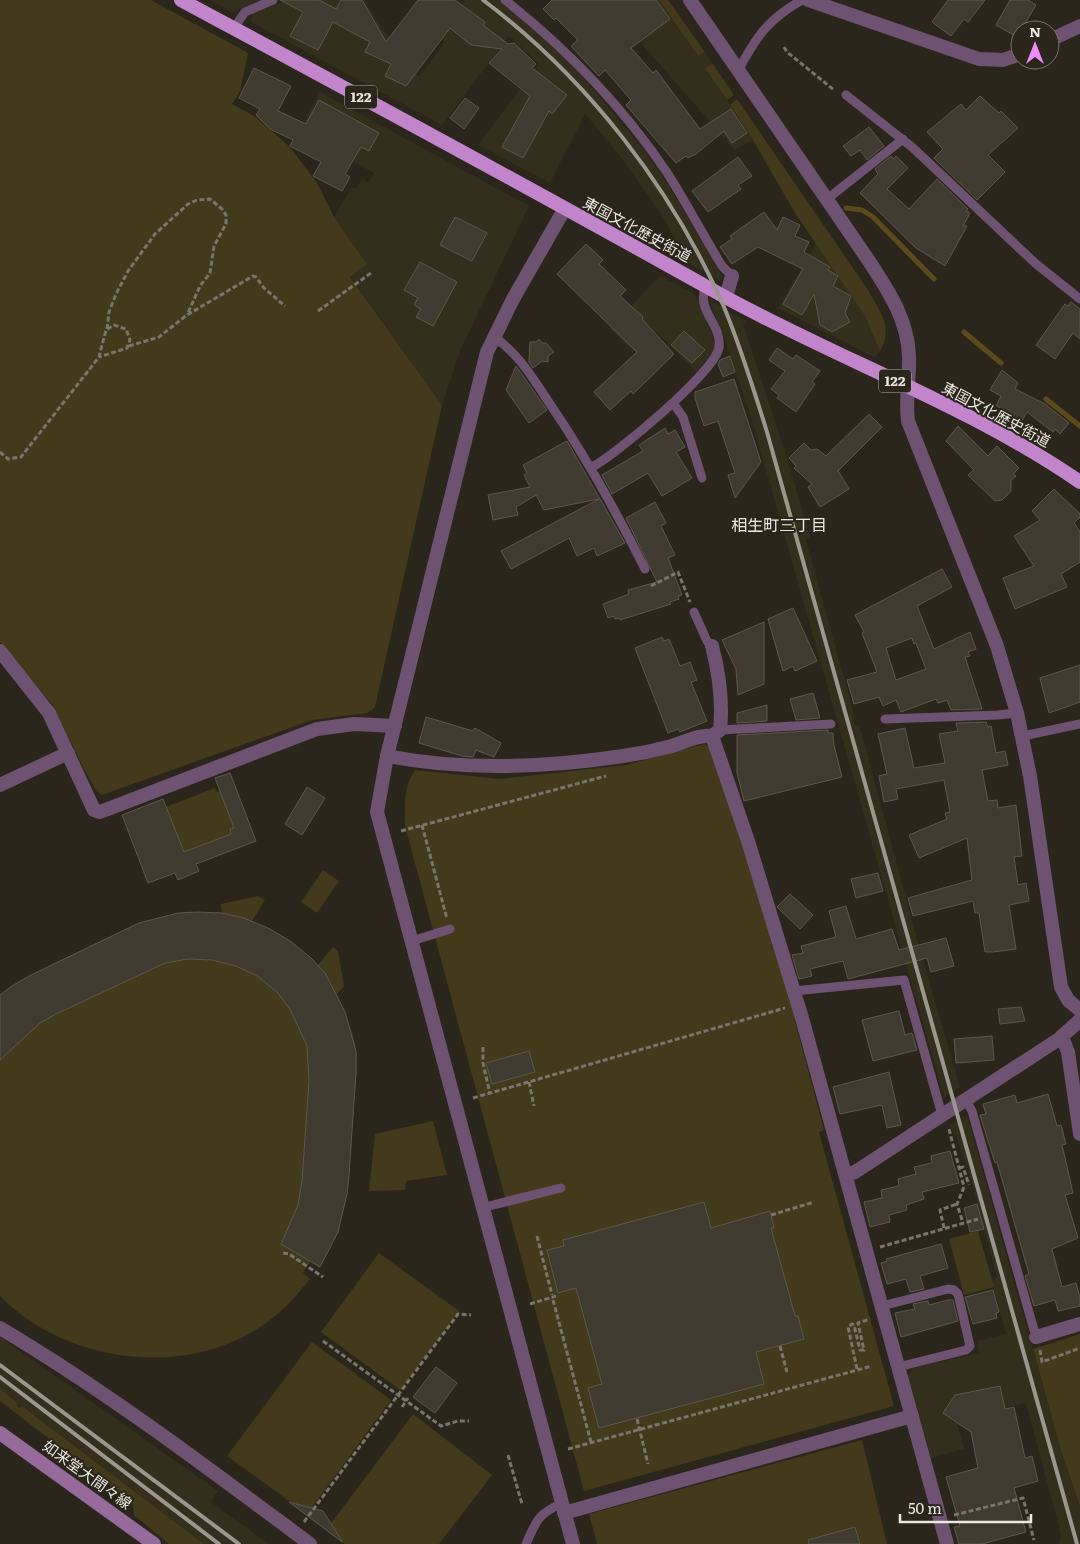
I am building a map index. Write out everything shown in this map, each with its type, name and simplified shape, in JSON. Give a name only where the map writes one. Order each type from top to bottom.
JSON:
[{"type":"highway","name":"東国文化歴史街道","points":[[181,0],[393,113],[564,210],[726,297],[989,427],[1080,482]]},
{"type":"main road","name":"如来堂大間々線","points":[[0,1433],[154,1544]]},
{"type":"street","points":[[690,0],[887,289],[904,323],[909,354],[907,387],[908,422],[996,646],[1017,712],[1023,736],[1061,987],[1068,1000],[1080,1010]]},
{"type":"street","points":[[808,0],[979,59],[1003,60],[1010,58]]},
{"type":"street","points":[[1060,35],[1080,26]]},
{"type":"street","points":[[564,210],[513,299],[494,337],[480,377],[387,756],[378,799],[378,823],[412,942],[481,1208],[573,1544]]},
{"type":"street","points":[[726,297],[732,276]]},
{"type":"street","points":[[712,646],[718,670],[722,720],[716,733],[794,991],[947,1544]]},
{"type":"street","points":[[0,652],[42,702],[94,810],[100,812],[317,730],[354,724],[395,726]]},
{"type":"street","points":[[387,756],[449,764],[529,767],[623,756],[667,748],[716,733]]},
{"type":"street","points":[[0,785],[68,753]]},
{"type":"street","points":[[846,1175],[855,1172],[945,1119],[966,1100],[1062,1037],[1080,1020]]},
{"type":"street","points":[[1062,1037],[1068,1052],[1080,1134]]},
{"type":"street","points":[[1036,1337],[1080,1324]]},
{"type":"street","points":[[0,1328],[41,1352],[106,1396],[310,1544]]},
{"type":"street","points":[[563,1508],[912,1416]]},
{"type":"lane","points":[[234,28],[245,12],[272,0]]},
{"type":"lane","points":[[505,0],[570,55],[632,124],[666,171],[722,266],[732,276]]},
{"type":"lane","points":[[738,70],[763,28],[786,9],[802,0]]},
{"type":"lane","points":[[846,95],[903,140],[1035,263],[1080,300]]},
{"type":"lane","points":[[826,200],[903,140]]},
{"type":"lane","points":[[592,467],[631,439],[674,403],[719,349],[718,337],[702,300],[706,286]]},
{"type":"lane","points":[[494,337],[521,360],[592,467],[645,570]]},
{"type":"lane","points":[[674,403],[683,417],[702,478]]},
{"type":"lane","points":[[694,612],[707,641],[712,646]]},
{"type":"lane","points":[[885,719],[998,716],[1017,712]]},
{"type":"lane","points":[[716,733],[831,724]]},
{"type":"lane","points":[[1023,736],[1080,724]]},
{"type":"lane","points":[[412,942],[450,930]]},
{"type":"lane","points":[[794,991],[904,980],[945,1119]]},
{"type":"lane","points":[[966,1100],[972,1111],[1036,1337]]},
{"type":"lane","points":[[481,1208],[561,1188]]},
{"type":"lane","points":[[882,1306],[948,1289],[954,1290],[958,1294],[970,1346],[966,1350],[898,1366]]},
{"type":"lane","points":[[526,1544],[538,1518],[544,1511],[563,1508]]},
{"type":"path","points":[[784,47],[786,52],[840,94],[846,95]]},
{"type":"path","points":[[107,329],[109,312],[128,270],[155,234],[188,204],[197,200],[210,199],[226,215],[226,224],[214,246],[210,273],[200,286],[187,315]]},
{"type":"path","points":[[318,311],[371,274]]},
{"type":"path","points":[[99,357],[123,351],[128,346],[159,337],[187,315],[252,276],[256,277],[264,288],[285,306]]},
{"type":"path","points":[[0,452],[8,459],[21,457],[99,357],[103,334],[107,329],[114,325],[126,329],[130,336],[128,346]]},
{"type":"path","points":[[651,586],[678,572],[694,612]]},
{"type":"path","points":[[401,831],[610,774]]},
{"type":"path","points":[[422,825],[450,930]]},
{"type":"path","points":[[473,1098],[789,1007]]},
{"type":"path","points":[[483,1047],[483,1064],[490,1094]]},
{"type":"path","points":[[529,1082],[534,1106]]},
{"type":"path","points":[[945,1119],[964,1187],[957,1204],[963,1223]]},
{"type":"path","points":[[959,1168],[963,1166],[969,1185]]},
{"type":"path","points":[[771,1215],[814,1202]]},
{"type":"path","points":[[944,1228],[940,1210],[957,1204]]},
{"type":"path","points":[[875,1249],[978,1219]]},
{"type":"path","points":[[537,1236],[552,1295]]},
{"type":"path","points":[[283,1253],[289,1254],[323,1278]]},
{"type":"path","points":[[530,1304],[556,1296]]},
{"type":"path","points":[[553,1300],[591,1442]]},
{"type":"path","points":[[301,1525],[458,1314],[471,1315]]},
{"type":"path","points":[[857,1369],[848,1324],[854,1325],[861,1351],[865,1348],[858,1323],[873,1318]]},
{"type":"path","points":[[1036,1337],[1042,1362],[1080,1348]]},
{"type":"path","points":[[323,1341],[441,1426],[458,1421],[469,1421]]},
{"type":"path","points":[[780,1346],[788,1372]]},
{"type":"path","points":[[568,1449],[872,1366]]},
{"type":"path","points":[[402,1406],[408,1398]]},
{"type":"path","points":[[637,1418],[648,1464]]},
{"type":"path","points":[[508,1455],[522,1504]]},
{"type":"path","points":[[948,1517],[1023,1498],[1034,1540]]},
{"type":"shaded area","points":[[0,0],[151,0],[248,53],[240,91],[232,104],[254,116],[289,146],[317,183],[334,217],[367,264],[350,277],[442,405],[375,707],[367,713],[312,720],[102,795],[97,792],[84,769],[53,705],[0,642]]},
{"type":"shaded area","points":[[210,0],[261,0],[232,12]]},
{"type":"shaded area","points":[[288,0],[365,0],[377,21],[419,77],[445,42],[440,37],[465,2],[463,0],[498,0],[553,46],[576,69],[644,150],[668,184],[708,252],[722,276],[720,280],[684,261],[685,257],[658,209],[621,157],[585,114],[550,183],[478,145],[539,64],[509,36],[442,125],[251,22],[252,14]]},
{"type":"shaded area","points":[[603,0],[659,0],[698,56],[705,52],[713,64],[706,68],[753,140],[735,150]]},
{"type":"shaded area","points":[[659,0],[668,0],[705,52],[698,56]]},
{"type":"shaded area","points":[[713,64],[734,95],[727,100],[705,68]]},
{"type":"shaded area","points":[[320,92],[529,206],[460,351],[442,405],[350,276],[367,264],[334,217],[352,187],[356,189],[362,179],[368,182],[374,173],[299,132]]},
{"type":"shaded area","points":[[737,99],[877,305],[886,327],[884,342],[880,351],[865,316],[795,213],[753,140],[730,105]]},
{"type":"shaded area","points":[[816,244],[865,316],[880,351],[876,356],[874,357],[778,308]]},
{"type":"shaded area","points":[[660,276],[693,293],[716,345],[715,350],[696,372],[657,332],[633,352],[609,328]]},
{"type":"shaded area","points":[[709,300],[748,322],[743,324],[787,458],[810,537],[806,540],[855,718],[853,720],[855,726],[859,725],[860,727],[918,943],[960,1087],[944,1097],[753,424],[725,340]]},
{"type":"shaded area","points":[[705,744],[711,747],[798,1020],[795,1021],[824,1130],[819,1132],[894,1406],[584,1491],[405,826],[405,804],[408,783],[415,770],[499,779],[626,765]]},
{"type":"shaded area","points":[[215,788],[216,792],[220,791],[234,828],[230,829],[231,834],[184,852],[166,807]]},
{"type":"shaded area","points":[[323,870],[339,881],[317,913],[301,902]]},
{"type":"shaded area","points":[[258,896],[265,900],[252,921],[290,941],[318,965],[333,947],[338,951],[344,986],[337,994],[353,1037],[357,1069],[346,1196],[342,1214],[329,1250],[320,1267],[310,1261],[303,1273],[310,1279],[292,1301],[270,1320],[239,1339],[204,1351],[168,1357],[131,1356],[94,1350],[59,1337],[28,1319],[0,1296],[0,995],[45,968],[128,929],[180,914],[222,913],[221,904]]},
{"type":"shaded area","points":[[967,1115],[1061,1451],[1080,1506],[1080,1544],[1059,1544],[1061,1534],[1026,1403],[966,1416],[958,1426],[964,1449],[931,1458],[908,1375],[913,1368],[979,1353],[977,1341],[1006,1334],[991,1279],[997,1277],[972,1183],[956,1136],[954,1136],[950,1125]]},
{"type":"shaded area","points":[[433,1121],[447,1175],[406,1181],[405,1190],[369,1191],[375,1134]]},
{"type":"shaded area","points":[[978,1231],[994,1287],[964,1295],[949,1239]]},
{"type":"shaded area","points":[[379,1253],[459,1311],[400,1390],[321,1332]]},
{"type":"shaded area","points":[[1080,1334],[1080,1506],[1061,1451],[1033,1349]]},
{"type":"shaded area","points":[[0,1337],[218,1491],[211,1502],[269,1544],[204,1544],[29,1411],[17,1406],[18,1403],[0,1389]]},
{"type":"shaded area","points":[[312,1342],[391,1400],[307,1514],[227,1456]]},
{"type":"shaded area","points":[[0,1389],[18,1403],[17,1406],[20,1408],[22,1406],[204,1544],[169,1544],[134,1515],[133,1505],[123,1499],[125,1497],[0,1401]]},
{"type":"shaded area","points":[[413,1414],[492,1475],[439,1544],[345,1544],[326,1530]]},
{"type":"shaded area","points":[[862,1440],[887,1544],[597,1544],[589,1514]]},
{"type":"building","points":[[280,0],[319,0],[336,9],[341,0],[362,0],[386,42],[418,0],[455,0],[485,22],[483,25],[508,44],[514,43],[536,64],[532,68],[567,95],[552,114],[549,111],[523,158],[502,147],[530,96],[489,63],[502,49],[471,45],[450,28],[406,86],[385,76],[391,64],[365,52],[370,42],[333,22],[318,50],[290,36],[303,12]]},
{"type":"building","points":[[552,0],[656,0],[670,19],[631,48],[653,73],[656,70],[700,129],[731,109],[747,133],[732,143],[724,131],[696,154],[688,158],[686,156],[676,163],[626,105],[631,100],[605,70],[599,76],[571,46],[578,40],[556,18],[554,20],[543,9]]},
{"type":"building","points":[[948,0],[985,0],[968,22],[964,19],[951,36],[932,22]]},
{"type":"building","points":[[1010,0],[1028,0],[1036,5],[1027,20],[1010,20],[1010,33],[996,25]]},
{"type":"building","points":[[254,68],[291,86],[278,111],[306,124],[319,100],[379,133],[369,151],[361,147],[345,174],[350,177],[342,191],[313,176],[321,162],[290,146],[293,140],[270,129],[256,115],[260,109],[239,98]]},
{"type":"building","points":[[980,96],[999,113],[1001,111],[1018,128],[988,155],[1005,172],[977,200],[934,158],[943,149],[927,132],[961,104],[966,110]]},
{"type":"building","points":[[465,98],[479,108],[464,129],[450,118]]},
{"type":"building","points":[[869,127],[884,146],[867,160],[860,150],[851,156],[843,146]]},
{"type":"building","points":[[891,156],[893,159],[896,156],[908,168],[887,189],[909,209],[937,179],[970,213],[963,226],[967,226],[945,266],[916,248],[860,193],[878,174],[875,169]]},
{"type":"building","points":[[738,157],[752,176],[738,185],[741,189],[708,212],[692,191]]},
{"type":"building","points":[[764,212],[777,230],[783,217],[800,225],[795,236],[809,242],[804,252],[830,267],[828,270],[838,276],[833,286],[851,296],[845,313],[850,322],[832,332],[820,325],[814,294],[802,315],[783,304],[803,269],[758,247],[732,264],[720,247],[732,239],[730,236]]},
{"type":"building","points":[[455,217],[487,233],[472,261],[440,245]]},
{"type":"building","points":[[586,244],[603,260],[599,264],[626,290],[620,296],[643,317],[642,319],[674,354],[633,394],[631,391],[610,410],[594,392],[637,352],[557,274]]},
{"type":"building","points":[[420,262],[457,282],[433,326],[416,317],[421,309],[414,305],[418,298],[404,290]]},
{"type":"building","points":[[1071,302],[1080,309],[1080,339],[1073,333],[1055,359],[1036,345],[1065,304],[1068,306]]},
{"type":"building","points":[[684,331],[705,350],[692,363],[671,345]]},
{"type":"building","points":[[539,339],[542,343],[546,343],[554,352],[548,356],[548,362],[542,361],[533,368],[529,362],[530,342],[536,342]]},
{"type":"building","points":[[777,348],[793,359],[796,355],[820,371],[812,382],[815,384],[796,412],[777,398],[779,395],[771,389],[785,371],[769,360]]},
{"type":"building","points":[[730,356],[735,372],[723,377],[718,364],[720,360]]},
{"type":"building","points":[[516,366],[547,410],[529,423],[506,390]]},
{"type":"building","points":[[1002,370],[1018,383],[1015,389],[1045,404],[1069,423],[1060,434],[1055,429],[1053,432],[1027,412],[1021,422],[996,406],[1001,396],[990,390]]},
{"type":"building","points":[[734,379],[761,462],[735,498],[728,475],[735,473],[718,421],[704,426],[695,398],[695,392]]},
{"type":"building","points":[[869,414],[882,427],[838,471],[849,489],[820,507],[808,487],[812,484],[794,468],[796,466],[789,458],[804,443],[811,450],[817,449],[826,456]]},
{"type":"building","points":[[958,426],[988,456],[997,446],[1019,468],[1013,474],[1016,476],[1011,480],[1011,491],[1002,500],[995,501],[968,475],[974,470],[946,441]]},
{"type":"building","points":[[665,428],[668,434],[675,430],[685,447],[676,452],[692,478],[662,496],[648,473],[612,494],[602,475],[643,451],[639,445]]},
{"type":"building","points":[[567,441],[625,543],[597,556],[594,548],[577,556],[569,538],[511,569],[501,551],[599,499],[544,510],[536,495],[516,507],[518,515],[493,520],[488,495],[530,487],[524,475],[527,473],[523,465]]},
{"type":"building","points":[[1054,489],[1080,514],[1080,517],[1074,523],[1080,532],[1080,562],[1061,574],[1067,587],[1015,609],[1003,578],[1034,566],[1014,536],[1040,520],[1032,511]]},
{"type":"building","points":[[655,502],[666,523],[661,526],[675,555],[668,558],[682,595],[678,596],[679,599],[670,602],[671,604],[620,620],[619,618],[615,619],[614,616],[608,618],[603,604],[629,594],[628,590],[657,582],[626,518]]},
{"type":"building","points":[[942,569],[952,587],[917,606],[934,649],[970,632],[976,649],[968,652],[970,656],[965,657],[982,709],[951,710],[947,700],[938,703],[936,699],[901,712],[896,700],[883,706],[879,697],[854,704],[847,680],[877,672],[862,633],[864,632],[855,615]],"holes":[[[912,638],[914,644],[916,643],[926,669],[896,680],[886,648]]]},
{"type":"building","points":[[793,608],[817,661],[795,671],[793,666],[783,671],[768,619]]},
{"type":"building","points":[[764,622],[764,684],[738,695],[736,669],[722,640]]},
{"type":"building","points":[[662,637],[664,641],[669,639],[680,666],[690,662],[697,680],[691,682],[707,721],[680,732],[678,729],[668,733],[635,648]]},
{"type":"building","points":[[1080,665],[1080,702],[1049,713],[1040,678]]},
{"type":"building","points":[[813,693],[820,718],[796,720],[790,699]]},
{"type":"building","points":[[767,705],[767,721],[737,723],[737,713]]},
{"type":"building","points":[[426,717],[473,731],[475,728],[501,743],[494,757],[476,750],[473,757],[462,756],[419,743]]},
{"type":"building","points":[[986,722],[988,727],[991,726],[996,753],[1005,751],[1008,765],[982,770],[988,801],[997,800],[998,808],[1016,805],[1022,856],[1014,857],[1018,885],[1026,883],[1029,901],[1009,905],[1016,949],[993,952],[985,952],[979,913],[975,913],[973,901],[913,916],[908,898],[972,880],[967,838],[919,858],[909,835],[947,819],[945,813],[950,812],[944,780],[896,789],[898,799],[884,802],[879,776],[887,774],[878,734],[905,728],[914,768],[945,763],[939,734],[958,731],[956,723]]},
{"type":"building","points":[[828,730],[828,733],[833,733],[842,777],[744,801],[737,773],[737,735]]},
{"type":"building","points":[[230,773],[256,841],[196,864],[199,871],[178,880],[175,873],[148,883],[122,815],[163,799],[184,852],[231,834],[230,829],[234,828],[215,778]]},
{"type":"building","points":[[307,787],[325,798],[302,835],[285,824]]},
{"type":"building","points":[[878,873],[883,891],[856,898],[851,879]]},
{"type":"building","points":[[790,894],[813,915],[800,929],[777,907]]},
{"type":"building","points":[[846,906],[856,939],[892,929],[899,950],[946,938],[954,966],[931,972],[927,958],[848,979],[843,961],[810,969],[812,976],[799,979],[792,955],[803,953],[801,946],[836,937],[829,911]]},
{"type":"building","points":[[178,913],[222,913],[244,918],[270,929],[290,941],[311,958],[325,973],[345,1012],[356,1051],[349,1175],[347,1194],[338,1232],[320,1267],[281,1244],[298,1205],[302,1181],[309,1081],[307,1046],[290,1009],[277,992],[257,976],[236,966],[212,960],[188,959],[165,963],[40,1023],[0,1060],[0,995],[29,976],[139,923]]},
{"type":"building","points":[[1021,1007],[1025,1021],[1000,1024],[998,1009]]},
{"type":"building","points":[[899,1011],[905,1035],[912,1033],[917,1050],[873,1061],[862,1020]]},
{"type":"building","points":[[992,1036],[994,1060],[956,1063],[954,1039]]},
{"type":"building","points":[[529,1051],[535,1072],[492,1084],[486,1063]]},
{"type":"building","points":[[889,1072],[901,1125],[887,1128],[882,1105],[840,1114],[833,1087]]},
{"type":"building","points":[[1048,1094],[1057,1126],[1061,1125],[1066,1144],[1062,1145],[1073,1193],[1065,1195],[1078,1238],[1052,1249],[1062,1287],[1076,1283],[1080,1298],[1080,1306],[1058,1311],[1055,1300],[1034,1306],[1025,1276],[1029,1274],[997,1162],[995,1163],[980,1115],[986,1114],[983,1104],[1015,1095],[1017,1103]]},
{"type":"building","points":[[950,1151],[959,1183],[922,1192],[924,1199],[906,1205],[907,1210],[889,1215],[890,1222],[870,1227],[864,1202],[882,1198],[881,1190],[899,1186],[898,1179],[916,1174],[914,1167],[932,1163],[931,1156]]},
{"type":"building","points":[[704,1202],[711,1228],[770,1211],[774,1228],[771,1228],[795,1316],[798,1316],[804,1339],[756,1352],[764,1384],[599,1428],[588,1388],[602,1384],[576,1288],[558,1293],[547,1250],[564,1246],[563,1240]]},
{"type":"building","points":[[977,1204],[984,1229],[970,1232],[964,1208]]},
{"type":"building","points":[[941,1244],[948,1268],[920,1276],[924,1289],[910,1292],[906,1279],[887,1284],[881,1263],[887,1261],[886,1259]]},
{"type":"building","points":[[993,1290],[999,1312],[996,1313],[997,1318],[973,1324],[965,1297]]},
{"type":"building","points":[[953,1300],[958,1321],[901,1337],[895,1313],[915,1309],[913,1304],[928,1301],[929,1305]]},
{"type":"building","points":[[436,1367],[457,1383],[435,1413],[413,1397]]},
{"type":"building","points":[[1000,1386],[1005,1409],[1014,1407],[1025,1458],[1032,1456],[1038,1481],[1014,1488],[1026,1532],[982,1544],[959,1544],[954,1527],[960,1526],[946,1477],[978,1468],[971,1432],[943,1413],[955,1395]]},
{"type":"building","points":[[289,1502],[323,1511],[342,1542]]},
{"type":"building","points":[[855,1527],[860,1544],[809,1544],[808,1540]]},
{"type":"waterway","points":[[846,208],[862,210],[873,217],[934,279]]},
{"type":"waterway","points":[[964,332],[1001,363]]},
{"type":"waterway","points":[[1046,399],[1080,426]]},
{"type":"railway","points":[[483,0],[557,64],[623,138],[679,220],[703,263],[730,322],[767,432],[1077,1544]]},
{"type":"railway","points":[[0,1365],[239,1544]]},
{"type":"railway","points":[[0,1377],[219,1544]]},
{"type":"district","name":"相生町三丁目","points":[[779,525]]}]
